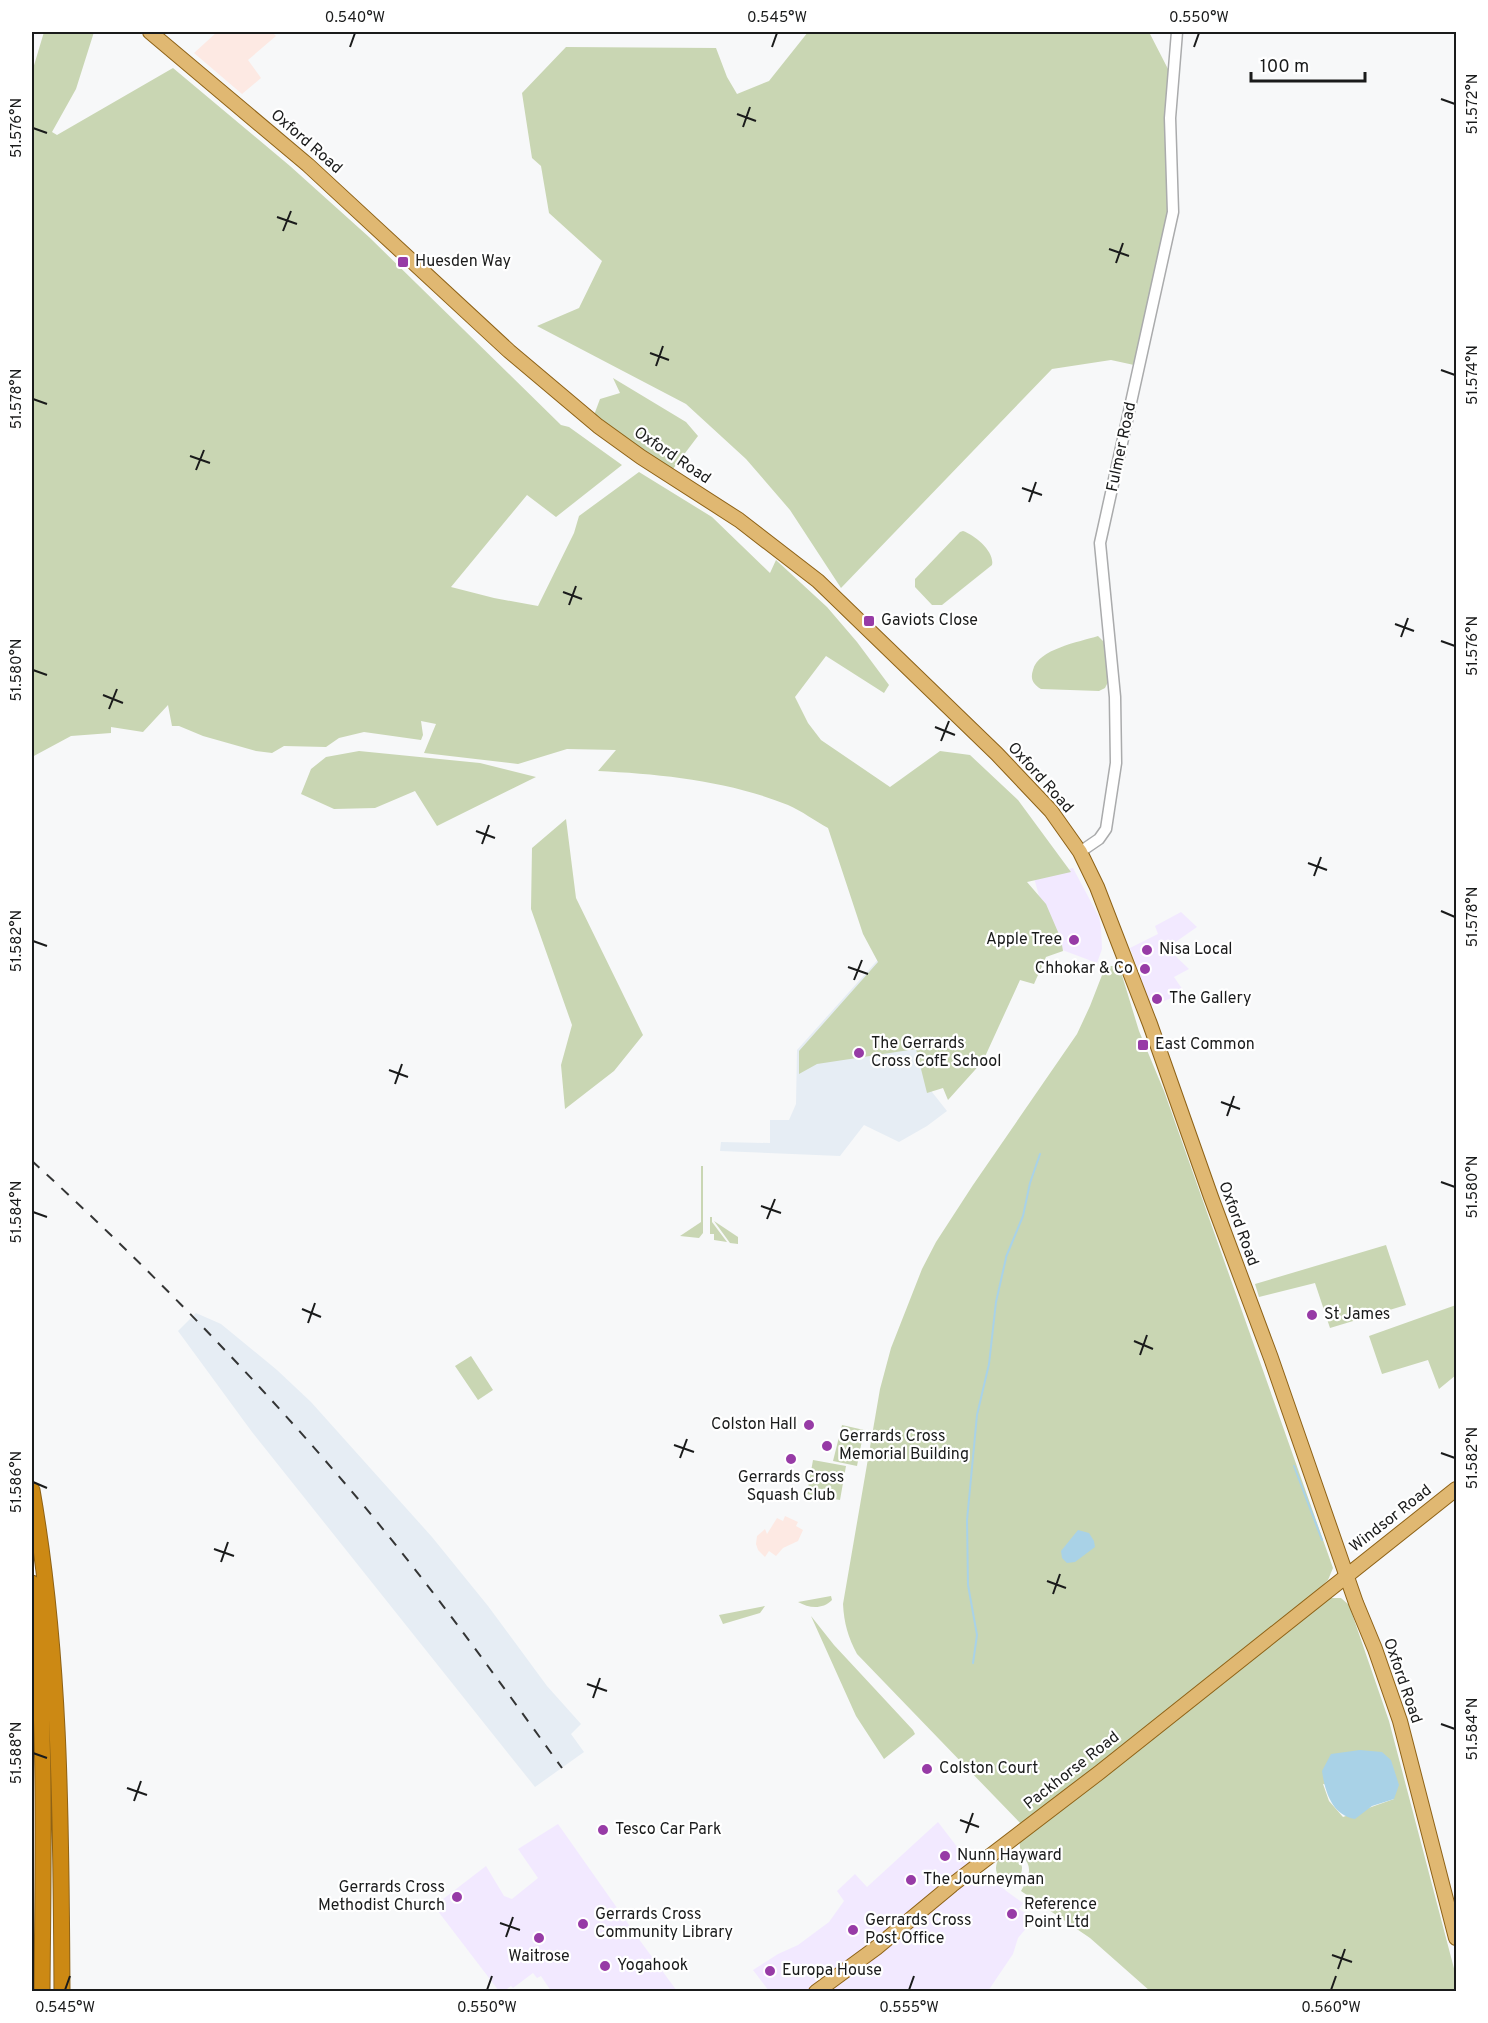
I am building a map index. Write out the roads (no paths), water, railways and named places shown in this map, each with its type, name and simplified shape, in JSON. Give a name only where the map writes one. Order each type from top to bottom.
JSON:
[{"type":"highway","points":[[32,1490],[41,1545],[52,1644],[61,1812],[62,1992]]},
{"type":"highway","points":[[32,1582],[44,1810],[42,1992]]},
{"type":"main road","name":"Oxford Road","points":[[150,32],[308,165],[509,351],[590,418],[641,457],[739,520],[818,581],[997,754],[1051,811],[1080,852],[1097,886],[1147,1016],[1400,1721],[1456,1938]]},
{"type":"main road","name":"Windsor Road","points":[[1347,1575],[1456,1489]]},
{"type":"main road","name":"Packhorse Road","points":[[816,1992],[876,1948],[1347,1575]]},
{"type":"street","name":"Fulmer Road","points":[[1080,852],[1099,839],[1106,829],[1116,763],[1115,697],[1101,543],[1173,212],[1170,118],[1176,32]]},
{"type":"water","points":[[1078,1530],[1089,1533],[1095,1547],[1075,1562],[1067,1563],[1062,1558],[1061,1551]]},
{"type":"water","points":[[1360,1750],[1382,1752],[1391,1760],[1399,1785],[1394,1799],[1372,1806],[1355,1819],[1347,1817],[1335,1808],[1325,1787],[1322,1771],[1331,1754]]},
{"type":"waterway","points":[[1006,1257],[1023,1216],[1030,1183],[1040,1154]]},
{"type":"waterway","points":[[973,1663],[977,1635],[968,1585],[967,1520],[977,1415],[989,1364],[996,1302],[1006,1258]]},
{"type":"waterway","points":[[1294,1466],[1322,1540]]},
{"type":"railway","points":[[32,1161],[160,1283],[321,1455],[386,1532],[562,1768]]},
{"type":"place","name":"Huesden Way","points":[[403,262]]},
{"type":"place","name":"Gaviots Close","points":[[869,621]]},
{"type":"place","name":"Apple Tree","points":[[1074,940]]},
{"type":"place","name":"Nisa Local","points":[[1147,950]]},
{"type":"place","name":"Chhokar & Co","points":[[1145,969]]},
{"type":"place","name":"The Gallery","points":[[1157,999]]},
{"type":"place","name":"East Common","points":[[1143,1045]]},
{"type":"place","name":"The Gerrards Cross CofE School","points":[[859,1053]]},
{"type":"place","name":"St James","points":[[1312,1315]]},
{"type":"place","name":"Colston Hall","points":[[809,1425]]},
{"type":"place","name":"Gerrards Cross Memorial Building","points":[[827,1446]]},
{"type":"place","name":"Gerrards Cross Squash Club","points":[[791,1459]]},
{"type":"place","name":"Colston Court","points":[[927,1769]]},
{"type":"place","name":"Tesco Car Park","points":[[603,1830]]},
{"type":"place","name":"Nunn Hayward","points":[[945,1856]]},
{"type":"place","name":"The Journeyman","points":[[911,1880]]},
{"type":"place","name":"Gerrards Cross Methodist Church","points":[[457,1897]]},
{"type":"place","name":"Reference Point Ltd","points":[[1012,1914]]},
{"type":"place","name":"Gerrards Cross Community Library","points":[[583,1924]]},
{"type":"place","name":"Gerrards Cross Post Office","points":[[853,1930]]},
{"type":"place","name":"Waitrose","points":[[539,1938]]},
{"type":"place","name":"Yogahook","points":[[605,1966]]},
{"type":"place","name":"Europa House","points":[[770,1971]]}]
